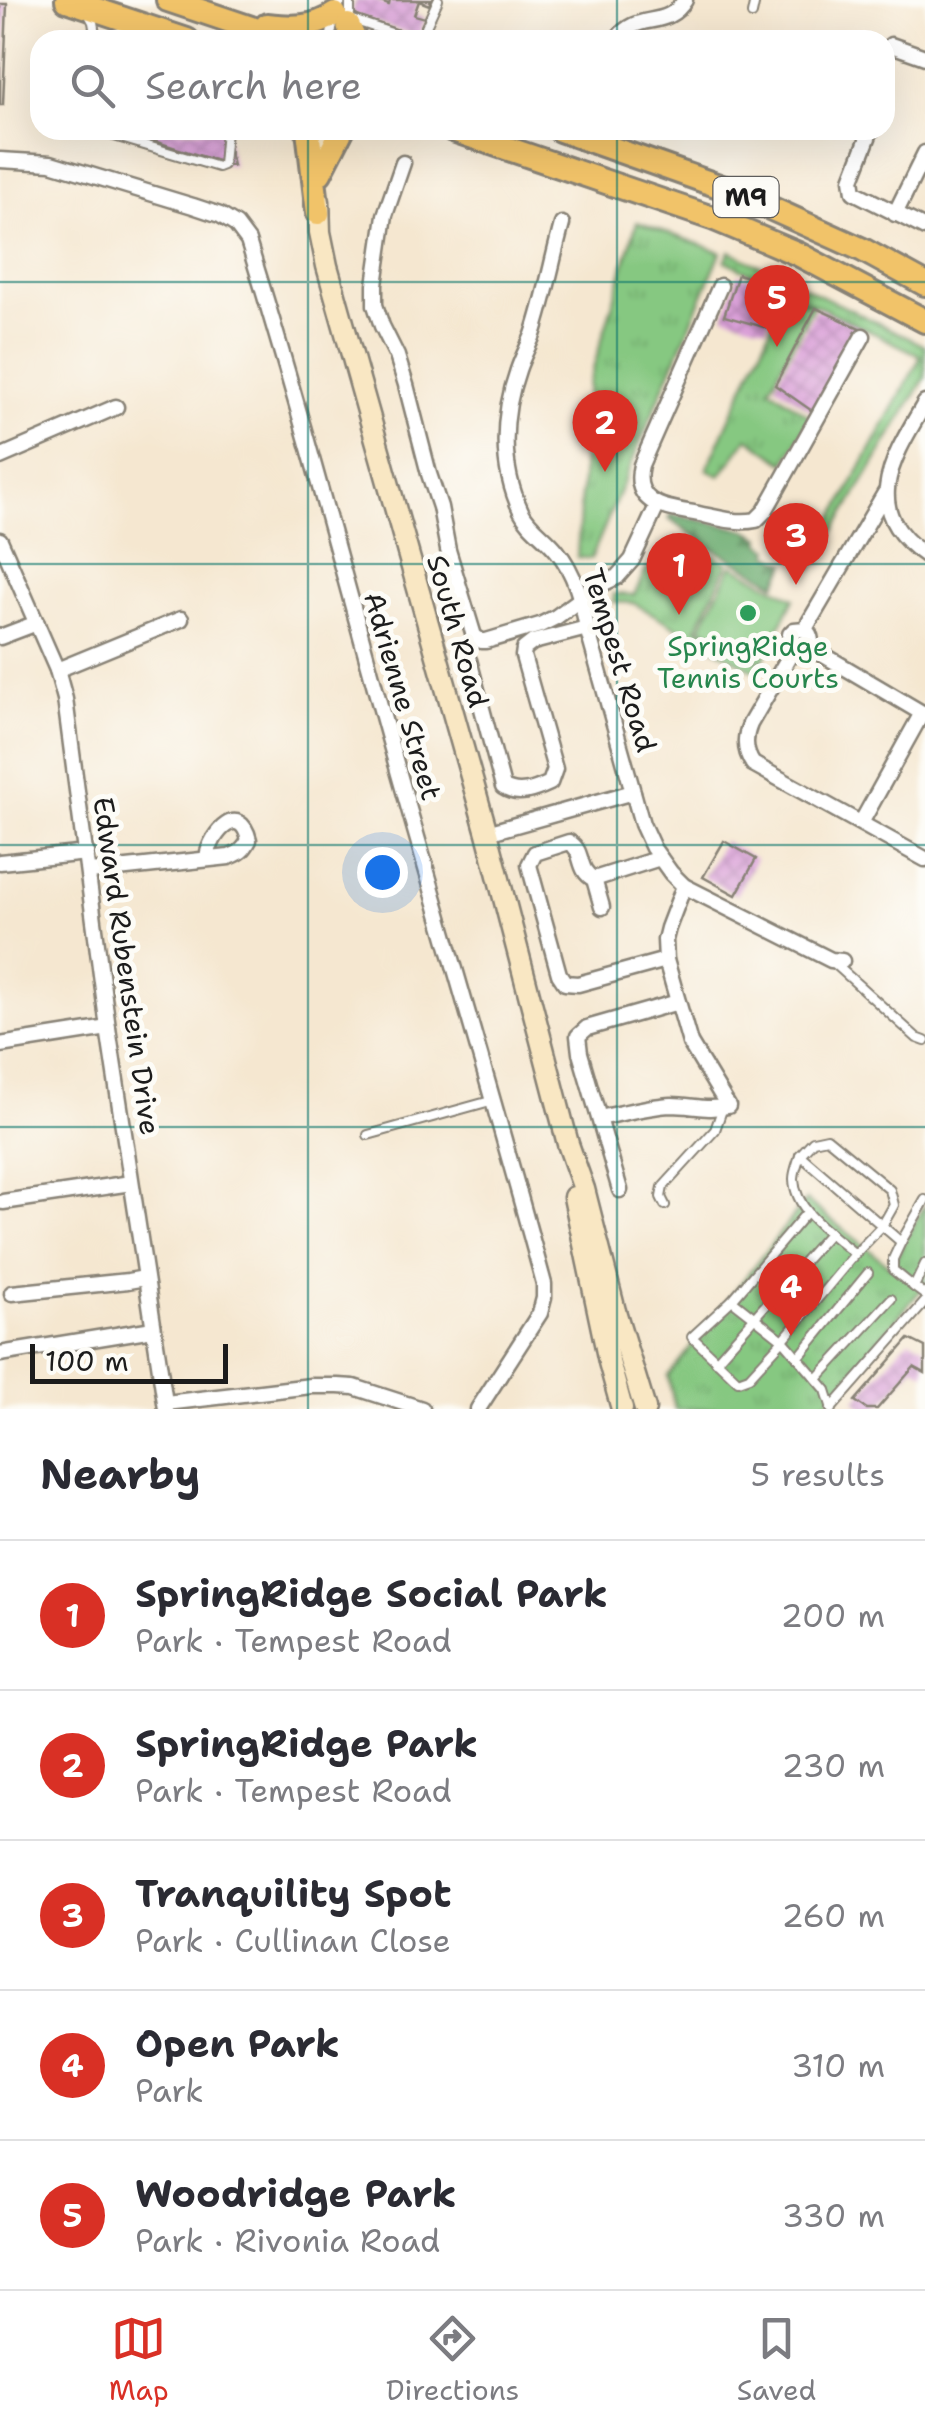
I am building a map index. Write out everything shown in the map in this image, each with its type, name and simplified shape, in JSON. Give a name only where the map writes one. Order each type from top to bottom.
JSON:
[{"type":"main road","points":[[168,0],[257,30]]},
{"type":"main road","points":[[80,2],[158,30]]},
{"type":"main road","points":[[228,20],[298,28],[326,20],[344,22]]},
{"type":"main road","points":[[309,140],[318,213]]},
{"type":"main road","points":[[320,173],[337,140]]},
{"type":"main road","name":"M9","points":[[482,140],[715,219],[798,254],[925,321]]},
{"type":"main road","name":"M9","points":[[608,140],[776,210],[925,284]]},
{"type":"street","points":[[625,30],[675,13],[684,0]]},
{"type":"street","points":[[641,30],[644,22]]},
{"type":"street","points":[[895,46],[925,57]]},
{"type":"street","name":"South Road","points":[[323,140],[318,213],[327,266],[487,833],[568,1144],[645,1409]]},
{"type":"street","points":[[867,140],[852,179],[854,192],[925,228]]},
{"type":"street","points":[[895,214],[925,152]]},
{"type":"street","name":"Adrienne Street","points":[[0,160],[64,166],[193,206],[236,225],[248,241],[544,1284],[540,1313],[478,1409]]},
{"type":"street","points":[[403,164],[385,215],[375,284],[376,304],[406,386],[472,630],[481,641],[556,617],[626,569],[657,506]]},
{"type":"street","name":"Tempest Road","points":[[562,224],[532,335],[510,394],[505,448],[522,513],[559,553],[582,599],[642,824],[660,858],[684,886],[837,961]]},
{"type":"street","points":[[720,286],[641,465],[640,488],[657,506],[738,522],[756,520],[863,336]]},
{"type":"street","points":[[805,629],[884,493],[899,448],[925,403]]},
{"type":"street","points":[[0,458],[116,406]]},
{"type":"street","points":[[884,493],[896,527],[925,555]]},
{"type":"street","name":"Edward Rubenstein Drive","points":[[0,540],[58,670],[65,698],[108,1028],[166,1406]]},
{"type":"street","points":[[58,670],[181,620]]},
{"type":"street","points":[[0,637],[37,622]]},
{"type":"street","points":[[469,660],[504,786],[516,792],[531,790],[550,782],[555,769],[524,649],[533,642],[587,628]]},
{"type":"street","points":[[805,629],[812,641],[810,647],[802,652],[793,650],[790,634],[805,629]]},
{"type":"street","points":[[810,647],[924,713],[861,824]]},
{"type":"street","points":[[793,650],[746,732],[747,756],[752,764],[925,858]]},
{"type":"street","points":[[487,833],[633,792]]},
{"type":"street","points":[[602,907],[594,879],[584,871],[576,848],[569,842],[534,853],[530,876],[562,979],[568,984],[666,960]]},
{"type":"street","points":[[0,862],[86,853]]},
{"type":"street","points":[[90,872],[207,857]]},
{"type":"street","points":[[594,879],[660,858]]},
{"type":"street","points":[[600,1118],[665,1106],[711,1110],[725,1106],[690,1043],[666,960],[665,940],[684,886]]},
{"type":"street","points":[[620,1190],[580,1053],[580,1034],[587,1028],[678,1002]]},
{"type":"street","points":[[0,1045],[108,1028]]},
{"type":"street","name":"South Road","points":[[568,1144],[580,1229],[622,1409]]},
{"type":"street","points":[[3,1202],[131,1182]]},
{"type":"street","points":[[12,1294],[145,1278]]},
{"type":"street","points":[[0,1354],[154,1329]]},
{"type":"street","points":[[166,1406],[312,1386],[338,1386],[422,1409]]},
{"type":"lane","points":[[424,30],[438,0]]},
{"type":"lane","points":[[752,14],[755,0]]},
{"type":"lane","points":[[80,2],[94,30]]},
{"type":"lane","points":[[344,22],[374,30]]},
{"type":"lane","points":[[128,140],[218,167],[223,166],[226,140]]},
{"type":"lane","points":[[837,961],[916,1038],[925,1041]]},
{"type":"lane","points":[[368,1136],[494,1100]]},
{"type":"lane","points":[[665,1205],[661,1197],[663,1187],[715,1130],[725,1106]]},
{"type":"lane","points":[[807,1212],[732,1300],[692,1337],[738,1382],[783,1340],[882,1226],[894,1205],[890,1190],[827,1138],[814,1142],[800,1155],[795,1186],[807,1212],[855,1254]]},
{"type":"lane","points":[[800,1155],[901,1242]]},
{"type":"lane","points":[[732,1300],[783,1340],[826,1390],[832,1409],[925,1298],[893,1270],[893,1259],[925,1200]]},
{"type":"lane","points":[[716,1361],[830,1232]]},
{"type":"lane","points":[[914,1286],[925,1264]]},
{"type":"lane","points":[[798,1358],[868,1273]]},
{"type":"lane","points":[[816,1378],[891,1299]]},
{"type":"green space","points":[[637,222],[721,252],[591,559],[577,557],[588,386]]},
{"type":"green space","points":[[730,251],[925,346],[925,378],[812,569],[808,566],[921,356],[725,261]]},
{"type":"green space","points":[[786,294],[813,306],[770,388],[811,417],[785,463],[748,438],[720,476],[707,469]]},
{"type":"green space","points":[[671,514],[747,530],[762,538],[769,554],[787,563],[776,584],[705,544],[669,518]]},
{"type":"green space","points":[[701,549],[728,563],[697,628],[761,664],[757,672],[633,603],[613,602],[614,594],[634,595],[647,568],[686,586]]},
{"type":"green space","name":"SpringRidge Tennis Courts","points":[[732,565],[794,598],[763,661],[701,627]]},
{"type":"green space","points":[[806,1200],[891,1267],[925,1204],[925,1285],[821,1409],[675,1409],[668,1376]]},
{"type":"building","points":[[356,0],[389,5],[390,0],[431,0],[429,5],[419,1],[414,15],[425,18],[421,30],[398,30],[351,14]]},
{"type":"building","points":[[0,4],[7,4],[3,105],[0,105]]},
{"type":"building","points":[[151,140],[227,140],[233,166]]},
{"type":"building","points":[[738,274],[778,288],[767,328],[724,316]]},
{"type":"building","points":[[816,308],[862,329],[815,413],[775,385]]},
{"type":"building","points":[[724,841],[756,859],[736,895],[703,877]]},
{"type":"building","points":[[909,1339],[925,1347],[925,1373],[914,1367],[877,1409],[867,1409],[855,1401]]},
{"type":"place","name":"Woodridge Park","points":[[777,347]]},
{"type":"place","name":"SpringRidge Park","points":[[605,472]]},
{"type":"place","name":"Tranquility Spot","points":[[796,585]]},
{"type":"place","name":"SpringRidge Tennis Courts","points":[[748,613]]},
{"type":"place","name":"SpringRidge Social Park","points":[[679,615]]},
{"type":"place","name":"Open Park","points":[[791,1336]]}]
